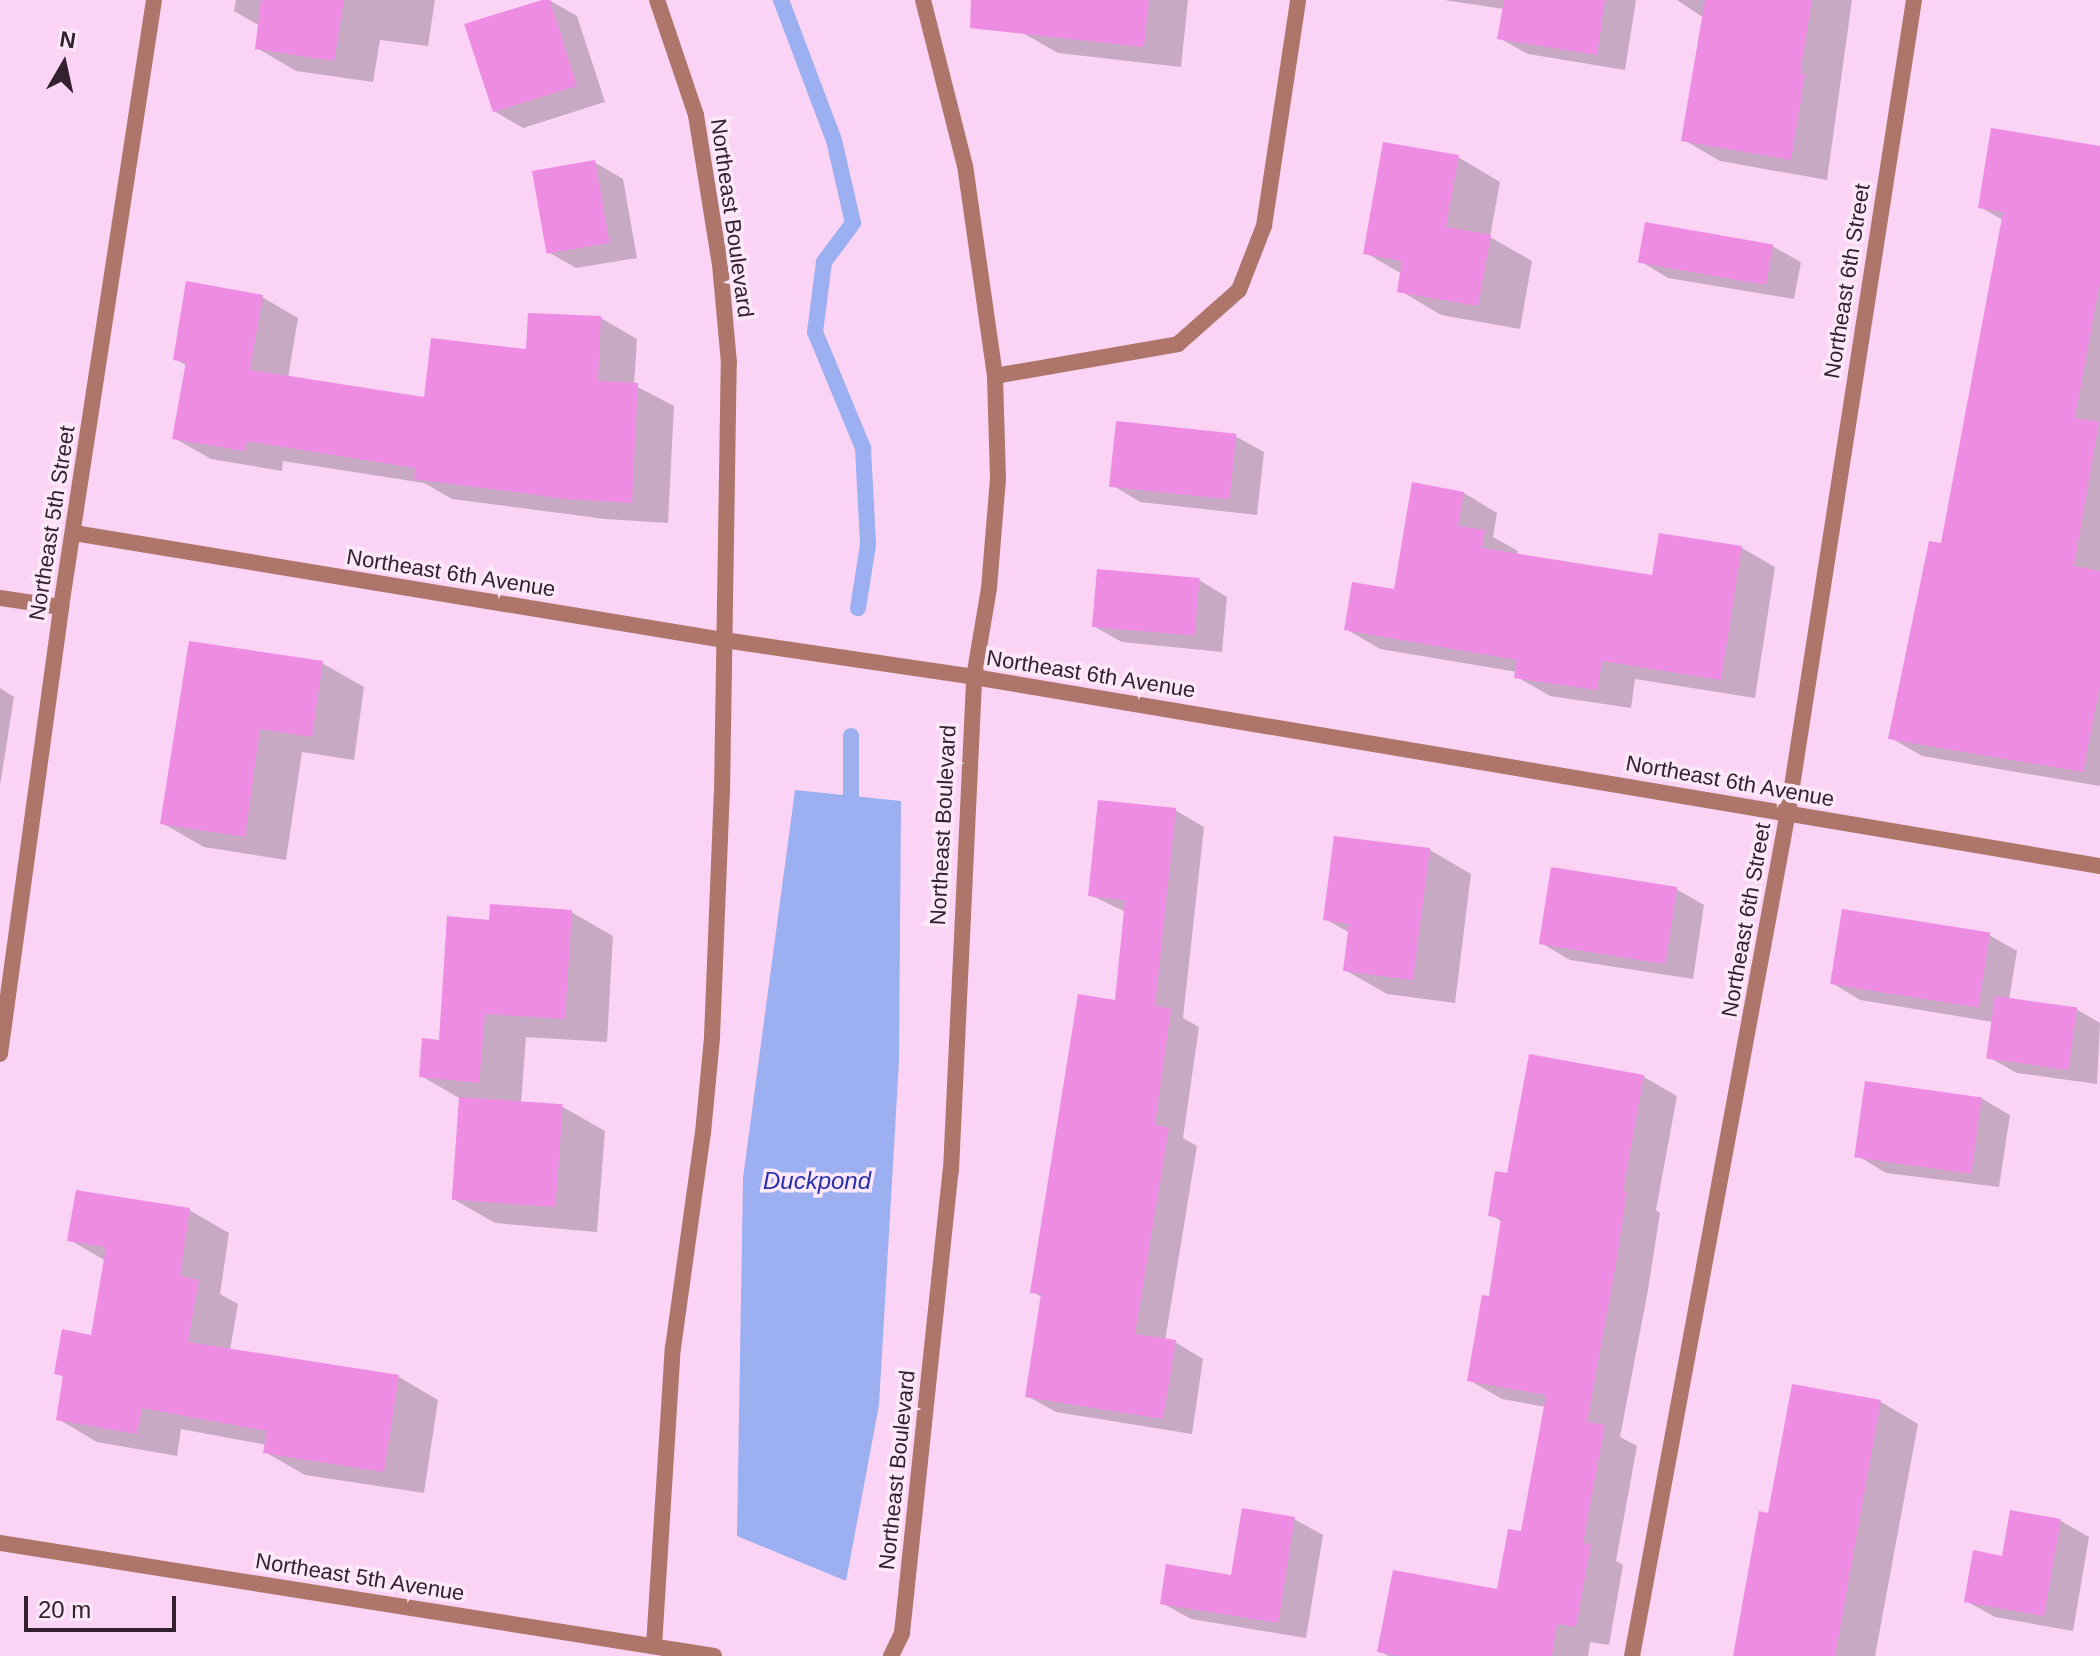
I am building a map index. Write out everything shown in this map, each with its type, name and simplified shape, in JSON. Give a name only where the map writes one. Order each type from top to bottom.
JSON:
[{"type":"street","name":"Northeast 5th Street","points":[[0,1054],[61,607],[154,0]]},
{"type":"street","name":"Northeast Boulevard","points":[[654,1646],[673,1348],[703,1133],[712,1037],[729,363],[720,265],[696,115],[657,0]]},
{"type":"street","name":"Northeast Boulevard","points":[[891,1656],[902,1633],[951,1170],[974,677],[989,588],[998,478],[995,376],[965,166],[923,0]]},
{"type":"street","points":[[995,376],[1178,344],[1239,290],[1264,226],[1298,0]]},
{"type":"street","name":"Northeast 6th Street","points":[[1632,1656],[1788,812],[1914,0]]},
{"type":"street","name":"Northeast 6th Avenue","points":[[74,533],[724,640],[974,677],[2100,866]]},
{"type":"street","points":[[0,598],[61,607]]},
{"type":"street","name":"Northeast 5th Avenue","points":[[0,1543],[714,1656]]},
{"type":"water","name":"Duckpond","points":[[795,790],[901,801],[899,1061],[879,1405],[846,1581],[737,1536],[743,1178]]},
{"type":"building","points":[[261,0],[344,0],[334,61],[255,49]]},
{"type":"building","points":[[550,0],[577,86],[493,112],[464,24]]},
{"type":"building","points":[[971,0],[1149,0],[1144,47],[970,28]]},
{"type":"building","points":[[1504,0],[1605,0],[1597,55],[1497,39]]},
{"type":"building","points":[[1705,0],[1812,0],[1800,73],[1805,74],[1791,160],[1681,141]]},
{"type":"building","points":[[1991,128],[2100,146],[2100,281],[2075,418],[2099,422],[2074,566],[2100,571],[2100,685],[2083,772],[1888,739],[1929,541],[1941,543],[2003,212],[1978,208]]},
{"type":"building","points":[[1383,142],[1459,155],[1446,227],[1491,235],[1478,306],[1397,292],[1402,261],[1363,254]]},
{"type":"building","points":[[595,160],[610,243],[547,254],[532,171]]},
{"type":"building","points":[[1645,222],[1773,245],[1766,285],[1638,262]]},
{"type":"building","points":[[186,281],[263,295],[250,370],[424,397],[431,338],[526,349],[528,313],[601,316],[598,381],[638,383],[632,503],[567,499],[414,479],[415,468],[247,441],[245,451],[172,439],[186,362],[173,360]]},
{"type":"building","points":[[1116,421],[1236,434],[1229,499],[1109,487]]},
{"type":"building","points":[[1412,482],[1464,492],[1458,526],[1485,530],[1482,548],[1652,575],[1659,533],[1742,546],[1721,680],[1602,661],[1597,690],[1514,678],[1517,660],[1344,630],[1352,582],[1394,589]]},
{"type":"building","points":[[1097,569],[1200,578],[1195,636],[1092,627]]},
{"type":"building","points":[[189,641],[323,661],[312,737],[260,729],[245,837],[160,824]]},
{"type":"building","points":[[1098,800],[1176,808],[1155,1006],[1171,1009],[1155,1125],[1169,1128],[1135,1334],[1176,1340],[1163,1419],[1025,1397],[1041,1294],[1030,1293],[1078,994],[1115,1000],[1125,900],[1088,896]]},
{"type":"building","points":[[1334,836],[1430,848],[1413,980],[1343,971],[1349,924],[1323,920]]},
{"type":"building","points":[[1551,867],[1677,887],[1665,964],[1539,944]]},
{"type":"building","points":[[490,904],[572,910],[565,1019],[485,1014],[479,1083],[419,1077],[422,1038],[439,1040],[447,916],[489,920]]},
{"type":"building","points":[[1842,909],[1990,932],[1978,1008],[1830,984]]},
{"type":"building","points":[[1995,996],[2077,1008],[2068,1070],[1986,1058]]},
{"type":"building","points":[[1529,1054],[1644,1075],[1623,1191],[1627,1192],[1615,1270],[1587,1422],[1605,1425],[1583,1543],[1591,1544],[1576,1627],[1557,1624],[1552,1656],[1398,1656],[1377,1652],[1393,1570],[1497,1589],[1508,1529],[1521,1531],[1546,1395],[1467,1381],[1482,1295],[1489,1296],[1501,1218],[1488,1216],[1495,1171],[1507,1173]]},
{"type":"building","points":[[1865,1081],[1982,1097],[1971,1174],[1854,1157]]},
{"type":"building","points":[[459,1097],[563,1104],[556,1207],[452,1200]]},
{"type":"building","points":[[76,1190],[190,1208],[180,1276],[199,1280],[188,1342],[399,1375],[384,1472],[263,1453],[267,1431],[142,1408],[137,1434],[56,1420],[63,1376],[54,1374],[62,1329],[91,1335],[106,1247],[67,1241]]},
{"type":"building","points":[[1792,1384],[1881,1400],[1835,1656],[1733,1656],[1759,1511],[1768,1513]]},
{"type":"building","points":[[1242,1508],[1295,1517],[1278,1623],[1160,1604],[1166,1564],[1231,1575]]},
{"type":"building","points":[[2010,1510],[2061,1519],[2044,1616],[1964,1602],[1973,1550],[2002,1556]]},
{"type":"waterway","points":[[781,0],[834,140],[853,223],[824,262],[815,332],[863,448],[868,545],[858,608]]},
{"type":"waterway","points":[[851,736],[851,796]]}]
